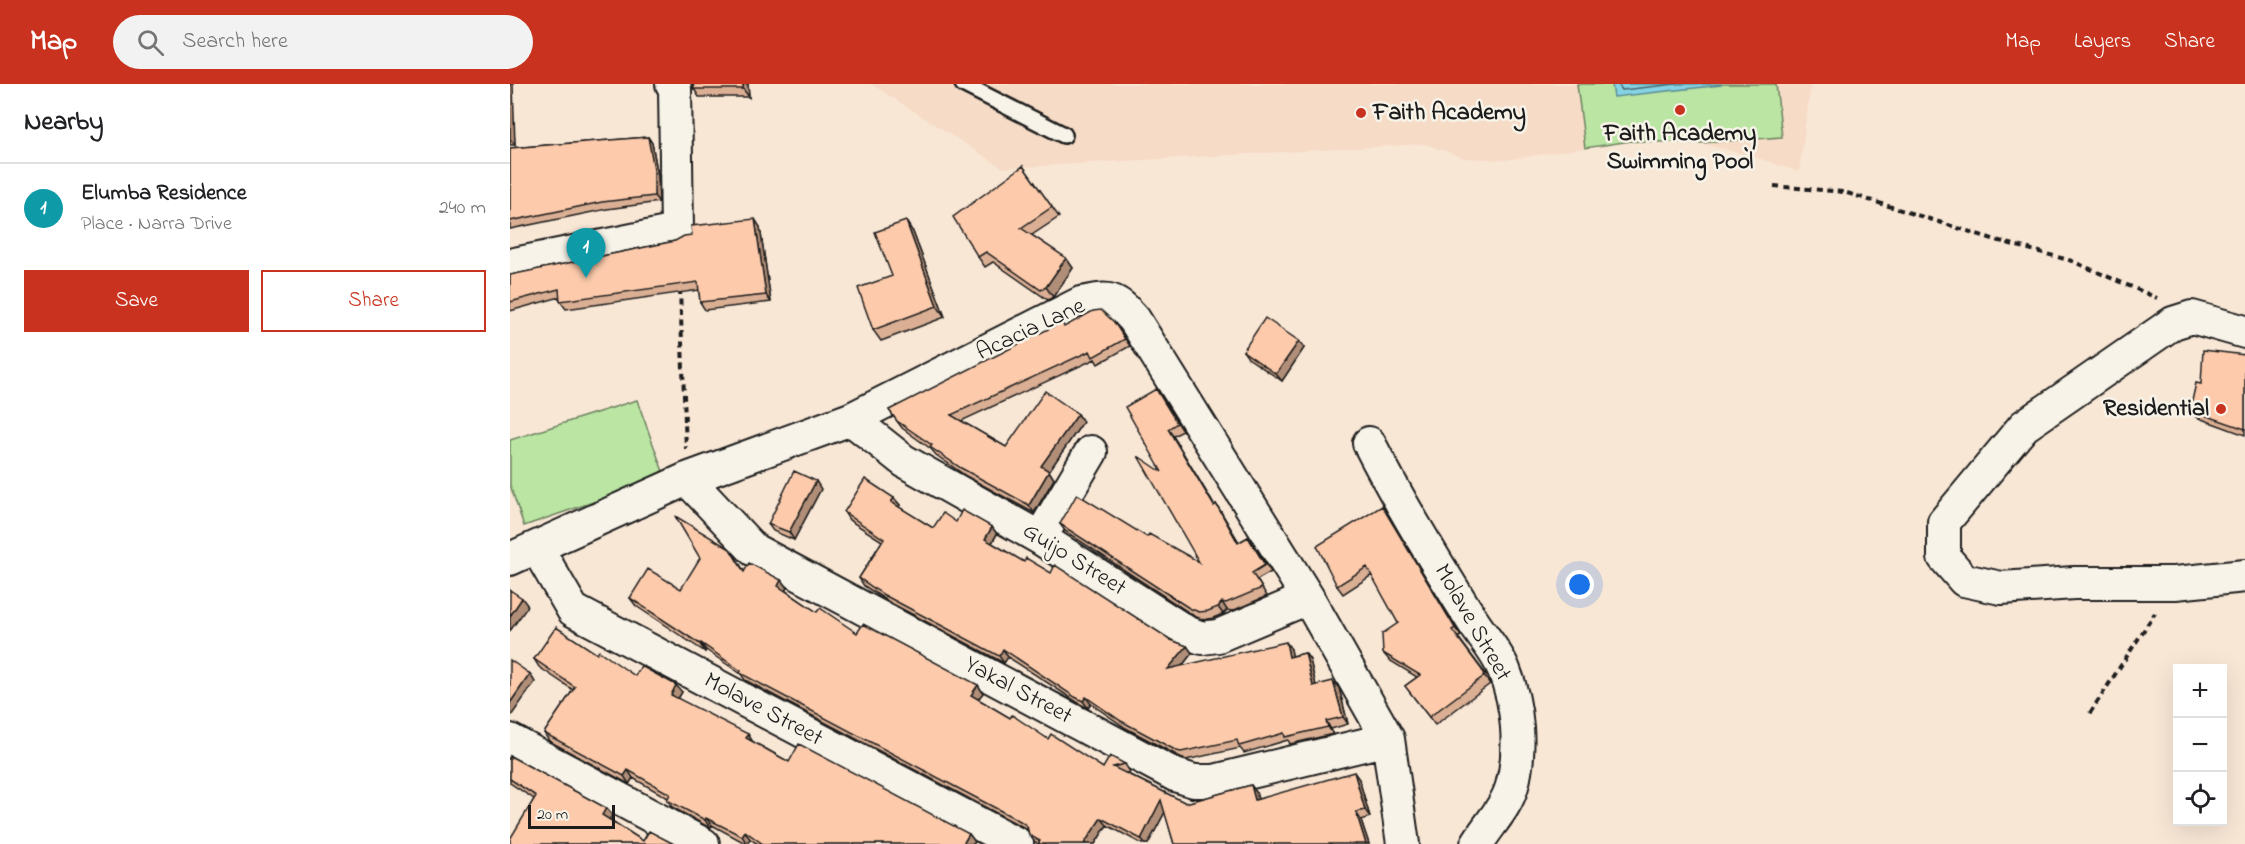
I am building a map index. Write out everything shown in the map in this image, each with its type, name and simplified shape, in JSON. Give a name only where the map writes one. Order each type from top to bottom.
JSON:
[{"type":"street","points":[[510,265],[677,231],[675,88],[672,84]]},
{"type":"street","name":"Acacia Lane","points":[[524,554],[687,479],[851,419],[1081,303],[1101,299],[1119,303],[1134,320],[1308,598],[1388,739],[1403,844]]},
{"type":"street","points":[[2245,332],[2192,317],[2173,323],[2024,426],[1944,522],[1944,557],[1964,579],[2001,588],[2074,583],[2175,583],[2245,576]]},
{"type":"street","name":"Guijo Street","points":[[851,419],[904,460],[1040,538],[1186,632],[1202,638],[1218,636],[1308,598]]},
{"type":"street","name":"Molave Street","points":[[1369,443],[1473,622],[1504,668],[1511,692],[1519,742],[1514,778],[1505,802],[1477,844]]},
{"type":"street","points":[[1040,538],[1091,452]]},
{"type":"street","name":"Yakal Street","points":[[687,479],[754,550],[1175,775],[1194,781],[1214,781],[1388,739]]},
{"type":"street","name":"Molave Street","points":[[524,554],[573,610],[1017,844]]},
{"type":"street","points":[[510,740],[703,844]]},
{"type":"lane","points":[[963,84],[1064,135]]},
{"type":"path","points":[[1774,186],[1844,192],[1996,240],[2072,261],[2160,300],[2192,317]]},
{"type":"path","points":[[679,278],[687,479]]},
{"type":"path","points":[[2090,713],[2175,583]]},
{"type":"shaded area","name":"Faith Academy","points":[[871,84],[1811,84],[1799,172],[1755,157],[1699,143],[1631,141],[1505,160],[1464,158],[1425,144],[1003,168]]},
{"type":"green space","name":"Faith Academy Swimming Pool","points":[[1577,84],[1776,84],[1782,137],[1699,143],[1631,141],[1585,148]]},
{"type":"green space","points":[[637,400],[665,477],[524,526],[510,485],[510,440]]},
{"type":"water","points":[[1612,84],[1721,84],[1721,85],[1614,97]]},
{"type":"building","points":[[693,84],[743,84],[743,89],[694,89]]},
{"type":"building","points":[[648,137],[654,169],[654,196],[602,202],[510,221],[510,148]]},
{"type":"building","points":[[1023,166],[1052,207],[1021,228],[1066,258],[1046,287],[1041,290],[986,252],[978,257],[953,217]]},
{"type":"building","points":[[755,219],[766,295],[700,302],[698,282],[560,301],[559,289],[510,302],[510,275],[675,241],[692,235],[691,226]]},
{"type":"building","points":[[906,221],[937,306],[873,330],[858,288],[892,276],[875,232]]},
{"type":"building","points":[[1101,310],[1114,322],[1125,339],[1093,357],[1090,351],[951,415],[1006,447],[1045,391],[1078,414],[1041,466],[1049,471],[1029,505],[961,468],[930,447],[932,445],[897,421],[889,410],[1062,322],[1064,327],[1093,311]]},
{"type":"building","points":[[1265,318],[1299,341],[1276,374],[1243,351]]},
{"type":"building","points":[[2203,350],[2245,355],[2245,429],[2190,410],[2196,383],[2201,384]]},
{"type":"building","points":[[1156,389],[1177,423],[1168,429],[1214,506],[1216,504],[1238,543],[1248,537],[1265,565],[1252,573],[1262,588],[1226,603],[1222,602],[1218,607],[1208,611],[1199,612],[1189,608],[1060,524],[1077,494],[1147,537],[1149,534],[1199,562],[1138,456],[1162,472],[1125,407]]},
{"type":"building","points":[[794,471],[816,481],[789,532],[768,524]]},
{"type":"building","points":[[865,479],[894,498],[891,502],[933,528],[943,513],[956,522],[962,510],[992,527],[985,539],[1024,562],[1026,558],[1051,573],[1055,565],[1171,640],[1187,646],[1168,669],[1286,642],[1289,657],[1305,653],[1313,686],[1333,681],[1343,717],[1326,721],[1328,727],[1285,737],[1284,733],[1239,746],[1237,740],[1177,751],[1121,721],[1086,697],[1083,701],[1075,697],[1003,649],[999,656],[884,595],[859,578],[884,539],[844,512]]},
{"type":"building","points":[[1382,506],[1455,628],[1452,630],[1484,676],[1429,717],[1405,686],[1420,675],[1383,653],[1382,634],[1398,623],[1367,567],[1337,586],[1317,546]]},
{"type":"building","points":[[675,516],[730,549],[744,572],[749,563],[781,580],[778,586],[817,612],[820,608],[857,633],[863,624],[978,685],[971,695],[1010,718],[1012,715],[1048,739],[1051,734],[1103,768],[1110,756],[1125,764],[1113,767],[1186,803],[1251,785],[1255,800],[1354,772],[1365,810],[1356,812],[1366,844],[1174,844],[1161,800],[1141,839],[1101,818],[1084,844],[1038,844],[1040,841],[1029,835],[1027,826],[1020,821],[740,673],[741,671],[701,643],[630,598],[648,569],[681,589],[700,558]]},
{"type":"building","points":[[510,590],[522,598],[510,616]]},
{"type":"building","points":[[556,627],[597,654],[599,651],[635,676],[641,666],[676,685],[671,695],[748,734],[746,738],[789,762],[799,744],[969,834],[963,844],[763,844],[745,831],[742,836],[706,818],[705,820],[667,800],[670,794],[628,770],[624,776],[544,733],[575,687],[534,659]]},
{"type":"building","points":[[510,660],[530,674],[510,703]]},
{"type":"building","points":[[510,756],[606,808],[602,815],[643,841],[649,831],[674,844],[510,844],[510,839],[536,796],[510,779]]},
{"type":"place","name":"Faith Academy Swimming Pool","points":[[1680,110]]},
{"type":"place","name":"Faith Academy","points":[[1361,113]]},
{"type":"place","name":"Elumba Residence","points":[[586,278]]},
{"type":"place","name":"Residential","points":[[2221,409]]}]
